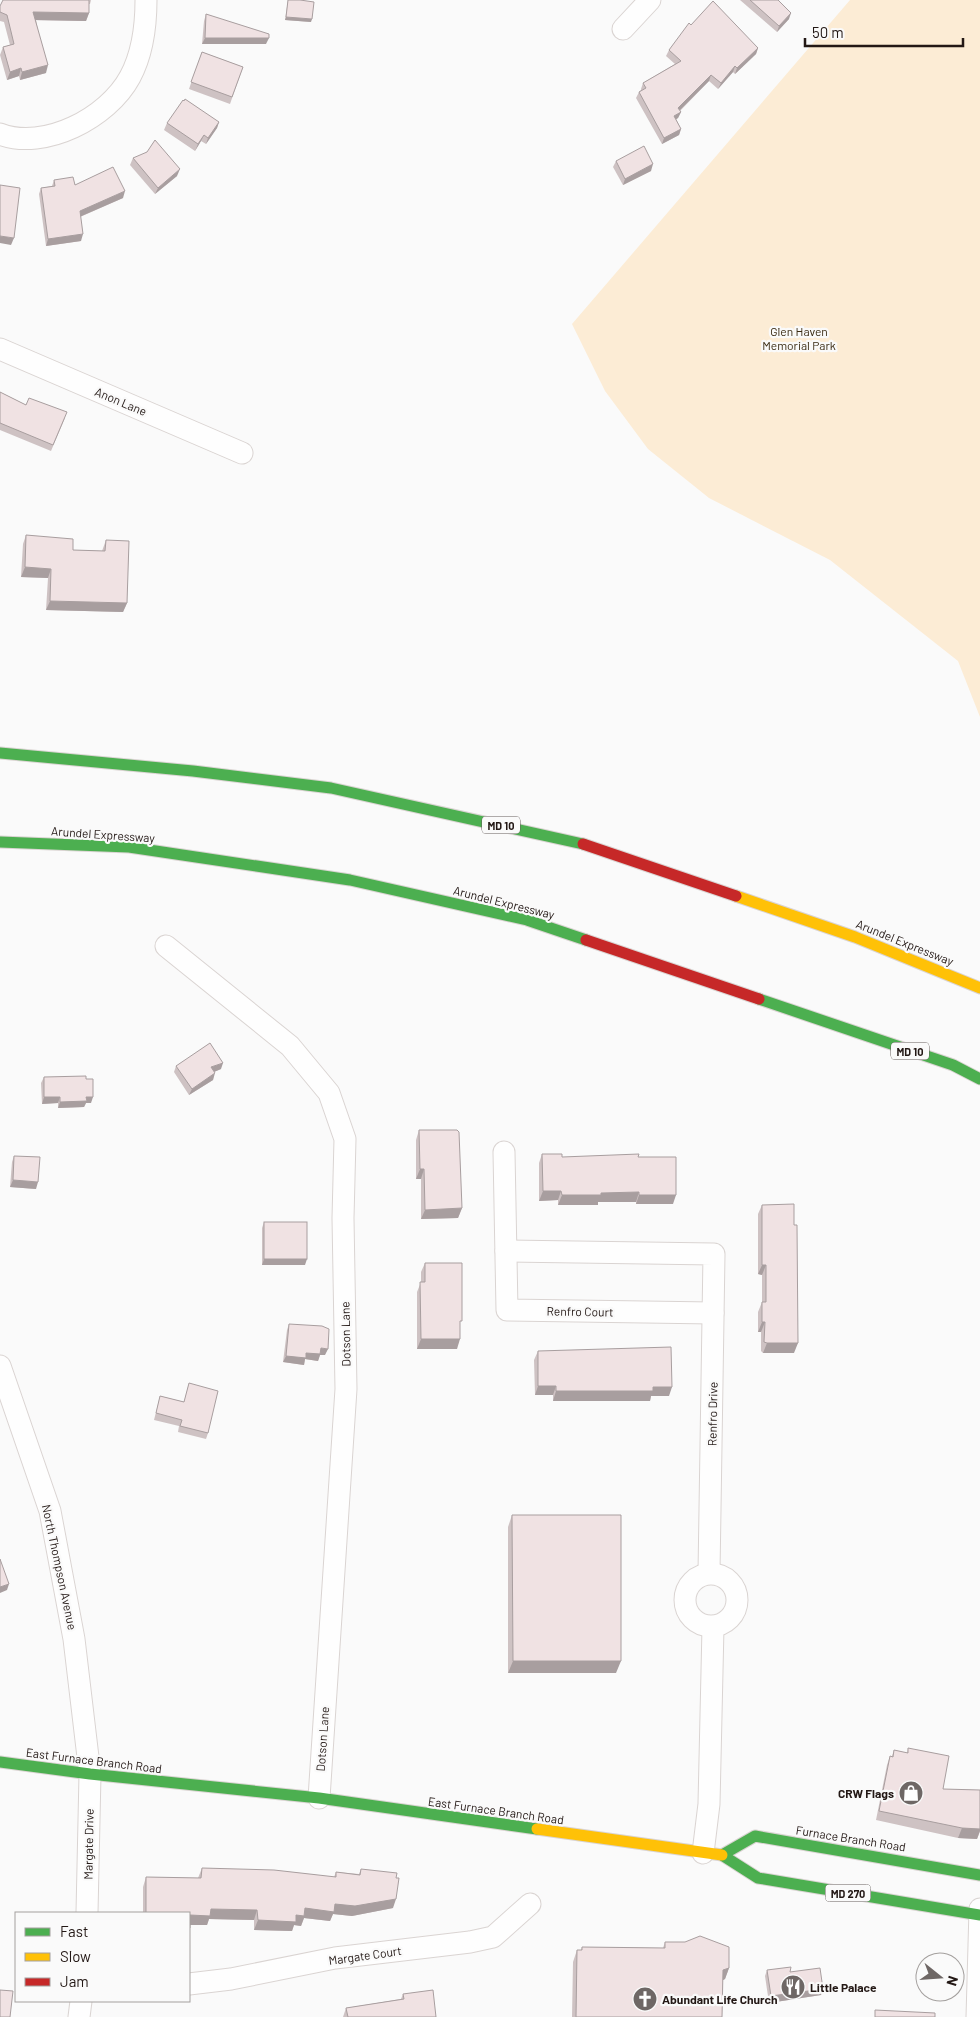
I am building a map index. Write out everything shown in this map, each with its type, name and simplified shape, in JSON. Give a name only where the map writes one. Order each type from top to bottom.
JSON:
[{"type":"main road","name":"Arundel Expressway","points":[[0,753],[194,771],[331,788],[576,842],[855,937],[980,988]]},
{"type":"main road","name":"Arundel Expressway","points":[[0,842],[129,847],[350,880],[518,918],[630,953],[953,1065],[980,1079]]},
{"type":"main road","points":[[953,1065],[980,1086]]},
{"type":"main road","name":"East Furnace Branch Road","points":[[0,1762],[90,1774],[318,1798],[713,1854],[758,1878],[980,1915]]},
{"type":"main road","name":"Furnace Branch Road","points":[[713,1854],[756,1836],[980,1875]]},
{"type":"street","points":[[6,137],[51,136],[71,130],[108,105],[129,79],[139,58],[146,24],[146,0]]},
{"type":"street","points":[[623,29],[650,0]]},
{"type":"street","name":"Anon Lane","points":[[0,349],[242,453]]},
{"type":"street","name":"Dotson Lane","points":[[166,946],[290,1046],[329,1094],[345,1139],[343,1218],[346,1389],[318,1798]]},
{"type":"street","name":"Renfro Court","points":[[504,1152],[507,1310],[713,1313]]},
{"type":"street","name":"Renfro Drive","points":[[506,1251],[714,1254],[709,1573]]},
{"type":"street","name":"North Thompson Avenue","points":[[0,1366],[50,1511],[74,1639],[90,1774]]},
{"type":"street","points":[[709,1573],[725,1577],[736,1590],[737,1606],[728,1621],[712,1627],[697,1623],[686,1610],[685,1593],[694,1579],[709,1573]]},
{"type":"street","points":[[712,1627],[708,1804],[713,1854]]},
{"type":"street","name":"Margate Drive","points":[[87,1912],[90,1774]]},
{"type":"street","name":"Margate Court","points":[[190,1984],[231,1979],[335,1958],[494,1937],[530,1904]]},
{"type":"street","points":[[977,2017],[980,1909]]},
{"type":"street","points":[[79,2017],[81,2002]]},
{"type":"green space","name":"Glen Haven Memorial Park","points":[[850,0],[980,0],[980,717],[958,661],[830,560],[709,498],[648,449],[605,391],[572,324]]},
{"type":"building","points":[[3,0],[89,0],[89,13],[33,12],[48,65],[22,72],[21,68],[10,72],[3,47],[14,44],[7,15],[0,12]]},
{"type":"building","points":[[288,0],[314,2],[312,19],[286,17]]},
{"type":"building","points":[[750,0],[778,0],[791,13],[779,26]]},
{"type":"building","points":[[713,1],[758,48],[737,68],[735,66],[721,83],[711,75],[678,108],[681,112],[674,116],[681,129],[664,138],[639,92],[646,88],[643,83],[681,61],[669,50],[689,23],[691,25]]},
{"type":"building","points":[[206,14],[269,34],[269,38],[205,38]]},
{"type":"building","points":[[202,52],[243,67],[232,97],[191,82]]},
{"type":"building","points":[[185,99],[219,122],[208,138],[204,135],[198,144],[167,123]]},
{"type":"building","points":[[155,140],[180,169],[158,188],[133,158],[147,152]]},
{"type":"building","points":[[644,146],[653,164],[625,179],[616,161]]},
{"type":"building","points":[[113,167],[125,191],[80,211],[83,234],[48,239],[41,188],[55,186],[54,180],[73,177],[75,185]]},
{"type":"building","points":[[0,185],[20,188],[14,238],[0,236]]},
{"type":"building","points":[[0,392],[26,405],[29,398],[67,412],[53,445],[0,423]]},
{"type":"building","points":[[26,535],[73,539],[73,550],[105,551],[106,540],[129,541],[127,603],[50,601],[51,569],[25,567]]},
{"type":"building","points":[[210,1043],[223,1063],[211,1067],[215,1073],[192,1089],[176,1066]]},
{"type":"building","points":[[86,1076],[86,1079],[93,1079],[93,1097],[86,1097],[87,1101],[60,1102],[60,1097],[44,1097],[44,1077]]},
{"type":"building","points":[[419,1130],[457,1130],[459,1132],[462,1208],[425,1210],[424,1169],[420,1169]]},
{"type":"building","points":[[542,1154],[562,1154],[562,1157],[639,1154],[638,1157],[676,1157],[676,1195],[639,1195],[639,1192],[601,1193],[601,1195],[562,1195],[561,1191],[543,1191]]},
{"type":"building","points":[[14,1156],[40,1157],[38,1182],[13,1180]]},
{"type":"building","points":[[794,1204],[794,1225],[797,1225],[798,1343],[767,1343],[764,1342],[765,1322],[762,1322],[762,1302],[766,1302],[766,1265],[762,1265],[762,1205]]},
{"type":"building","points":[[264,1222],[307,1222],[307,1259],[264,1259]]},
{"type":"building","points":[[425,1263],[462,1263],[462,1321],[460,1321],[460,1339],[421,1339],[420,1282],[425,1282]]},
{"type":"building","points":[[289,1324],[322,1326],[329,1329],[328,1349],[321,1348],[320,1354],[306,1353],[306,1358],[286,1356]]},
{"type":"building","points":[[671,1347],[672,1387],[653,1387],[653,1391],[556,1391],[556,1386],[538,1386],[538,1351]]},
{"type":"building","points":[[189,1383],[218,1391],[208,1433],[180,1426],[182,1420],[156,1413],[160,1396],[184,1402]]},
{"type":"building","points":[[512,1515],[621,1515],[621,1661],[513,1661]]},
{"type":"building","points":[[0,1559],[9,1584],[0,1587]]},
{"type":"building","points":[[908,1748],[949,1756],[943,1789],[980,1790],[980,1829],[962,1828],[879,1811],[890,1756],[893,1757],[894,1750],[908,1753]]},
{"type":"building","points":[[202,1868],[274,1870],[336,1877],[336,1872],[360,1875],[361,1869],[397,1873],[396,1878],[399,1878],[396,1899],[355,1906],[335,1904],[334,1912],[305,1908],[304,1916],[296,1915],[296,1922],[258,1920],[257,1910],[211,1909],[210,1916],[190,1915],[190,1912],[146,1912],[146,1877],[201,1878]]},
{"type":"building","name":"Abundant Life Church","points":[[700,1936],[729,1947],[729,1968],[723,1970],[722,2017],[576,2017],[577,1950],[582,1950],[582,1947],[665,1948],[665,1942],[685,1942]]},
{"type":"building","name":"Little Palace","points":[[791,1967],[790,1972],[820,1968],[823,1989],[771,1996],[767,1970]]},
{"type":"building","points":[[0,1990],[13,1991],[10,2017],[0,2017]]},
{"type":"building","points":[[433,1990],[436,2017],[348,2017],[346,2008],[404,1999],[403,1994]]},
{"type":"building","points":[[875,2010],[935,2013],[935,2017],[875,2017]]},
{"type":"traffic: fast","points":[[0,753],[193,771],[331,788],[583,844]]},
{"type":"traffic: fast","points":[[0,842],[129,847],[350,880],[527,920],[586,940]]},
{"type":"traffic: fast","points":[[759,999],[953,1065],[980,1079]]},
{"type":"traffic: fast","points":[[0,1762],[90,1774],[319,1798],[537,1829]]},
{"type":"traffic: fast","points":[[980,1875],[755,1836],[722,1855],[758,1878],[980,1915]]},
{"type":"traffic: slow","points":[[736,896],[855,937],[980,988]]},
{"type":"traffic: slow","points":[[537,1829],[722,1855]]},
{"type":"traffic: jam","points":[[583,844],[736,896]]},
{"type":"traffic: jam","points":[[586,940],[759,999]]},
{"type":"place","name":"CRW Flags","points":[[911,1793]]},
{"type":"place","name":"Little Palace","points":[[793,1987]]},
{"type":"place","name":"Abundant Life Church","points":[[645,1999]]}]
